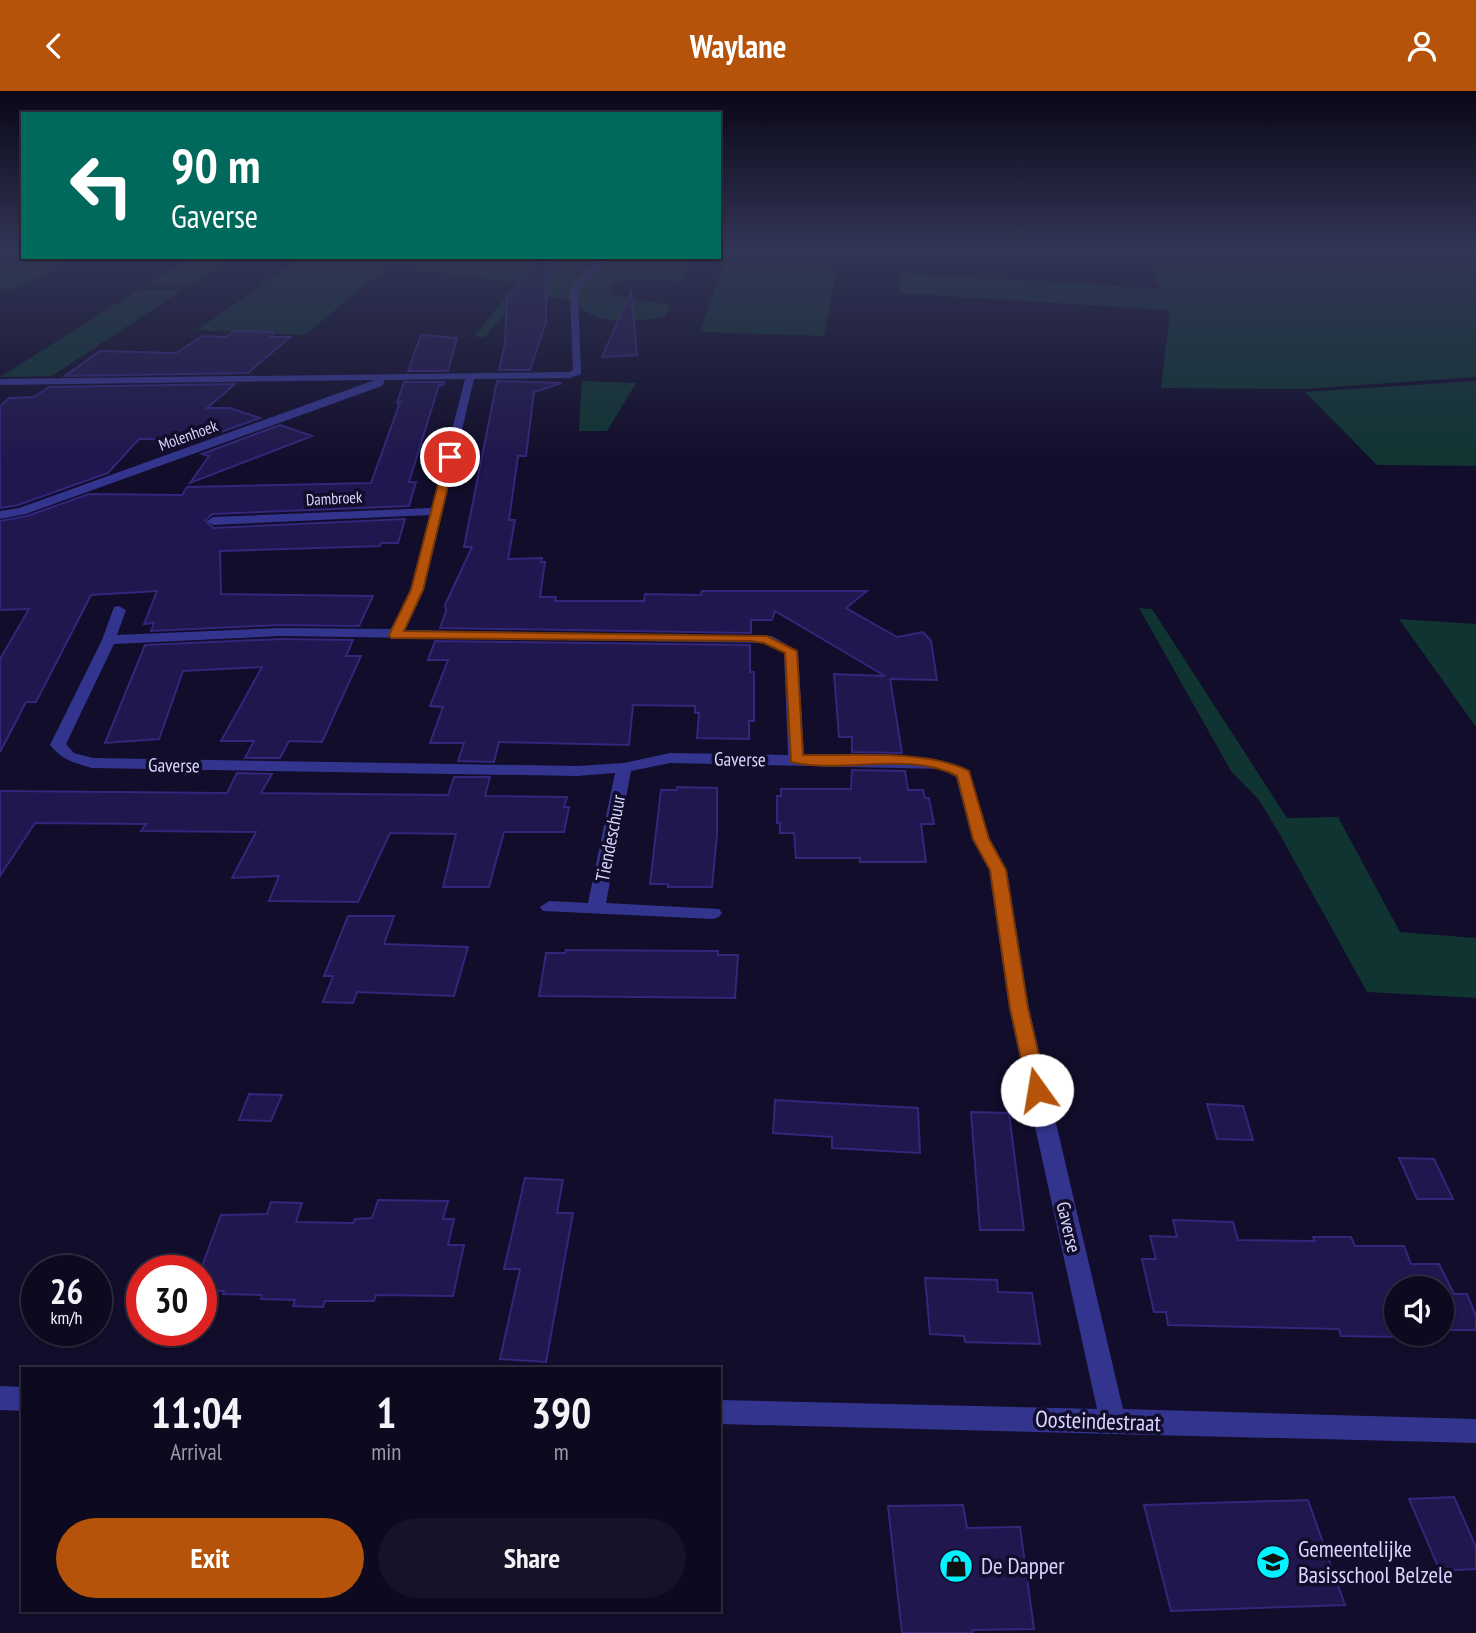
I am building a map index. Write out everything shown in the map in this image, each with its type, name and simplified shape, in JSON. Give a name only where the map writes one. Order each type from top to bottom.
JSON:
[{"type":"street","name":"Molenhoek","points":[[0,382],[570,375],[578,372],[576,322]]},
{"type":"street","points":[[396,635],[417,590],[470,377]]},
{"type":"street","name":"Molenhoek","points":[[0,515],[22,511],[378,384],[383,378]]},
{"type":"street","points":[[233,520],[240,509]]},
{"type":"street","name":"Dambroek","points":[[213,521],[437,511]]},
{"type":"street","name":"Gaverse","points":[[119,610],[109,640],[58,745],[68,756],[92,764],[577,771],[624,768],[670,758],[796,759],[915,762],[946,765],[963,774],[981,839],[998,870],[1019,1008],[1112,1419]]},
{"type":"street","points":[[109,640],[280,632],[767,639],[791,651],[796,759]]},
{"type":"street","name":"Tiendeschuur","points":[[596,909],[624,768]]},
{"type":"street","name":"Tiendeschuur","points":[[549,907],[713,913]]},
{"type":"street","points":[[0,1398],[21,1399]]},
{"type":"street","name":"Oosteindestraat","points":[[721,1412],[1112,1419],[1282,1428],[1476,1431]]},
{"type":"green space","points":[[88,322],[134,322],[52,376],[0,377]]},
{"type":"green space","points":[[209,322],[321,322],[305,335],[197,330]]},
{"type":"green space","points":[[486,322],[498,322],[484,338],[474,336]]},
{"type":"green space","points":[[704,322],[827,322],[824,336],[700,332]]},
{"type":"green space","points":[[1169,322],[1476,322],[1476,377],[1304,389],[1161,388]]},
{"type":"green space","points":[[582,381],[636,383],[607,431],[579,431]]},
{"type":"green space","points":[[1476,381],[1476,466],[1377,465],[1305,392]]},
{"type":"green space","points":[[1139,608],[1152,609],[1287,818],[1338,817],[1400,932],[1476,938],[1476,998],[1367,992],[1279,833],[1259,800],[1231,771]]},
{"type":"green space","points":[[1399,619],[1476,624],[1476,727]]},
{"type":"building","points":[[506,322],[546,322],[530,370],[499,370]]},
{"type":"building","points":[[618,322],[634,322],[637,355],[602,357]]},
{"type":"building","points":[[234,331],[275,332],[270,337],[290,337],[248,373],[65,376],[100,351],[176,353],[203,336],[226,337]]},
{"type":"building","points":[[421,335],[457,338],[448,371],[408,371]]},
{"type":"building","points":[[497,381],[562,383],[534,392],[526,456],[518,456],[509,520],[515,520],[508,559],[542,558],[541,562],[545,562],[540,597],[556,597],[555,601],[644,601],[645,594],[701,595],[702,591],[867,591],[846,608],[897,637],[923,632],[931,641],[937,680],[890,679],[902,753],[852,752],[852,737],[839,737],[834,674],[885,676],[775,611],[772,620],[751,620],[751,633],[440,628],[446,611],[445,605],[472,547],[464,547]]},
{"type":"building","points":[[404,382],[444,382],[439,385],[409,482],[416,482],[409,506],[213,514],[205,520],[213,528],[405,519],[398,543],[381,543],[380,546],[220,551],[221,594],[373,596],[359,626],[280,625],[151,631],[154,623],[144,624],[157,591],[91,595],[36,702],[26,702],[0,752],[0,659],[29,609],[0,610],[0,521],[27,516],[89,494],[182,495],[187,487],[371,483],[400,402],[397,403]]},
{"type":"building","points":[[235,384],[207,408],[230,408],[260,418],[182,446],[162,439],[139,439],[108,473],[18,505],[0,508],[0,406],[9,398],[34,397],[49,387]]},
{"type":"building","points":[[280,425],[312,436],[190,483],[209,456],[202,454]]},
{"type":"building","points":[[280,639],[353,640],[346,656],[361,656],[322,742],[289,741],[280,758],[245,758],[254,741],[221,741],[262,667],[183,671],[159,739],[105,743],[145,645]]},
{"type":"building","points":[[435,641],[750,645],[750,672],[754,672],[754,721],[749,721],[749,739],[697,738],[699,713],[695,713],[695,706],[633,705],[629,745],[499,742],[494,762],[458,761],[464,743],[430,743],[443,707],[430,706],[448,660],[428,660]]},
{"type":"building","points":[[852,770],[905,771],[908,790],[923,790],[925,798],[929,798],[934,824],[921,824],[926,862],[796,858],[794,833],[780,833],[780,823],[777,823],[777,796],[781,796],[781,789],[851,789]]},
{"type":"building","points":[[237,773],[272,774],[261,793],[448,795],[454,777],[490,777],[485,796],[567,797],[564,807],[569,807],[564,832],[504,832],[489,887],[443,887],[456,834],[390,833],[358,902],[269,901],[279,876],[232,878],[256,832],[141,831],[146,824],[35,823],[0,876],[0,791],[227,793]]},
{"type":"building","points":[[677,787],[717,788],[717,835],[712,887],[668,887],[668,884],[650,884],[661,790],[677,790]]},
{"type":"building","points":[[348,916],[394,916],[384,944],[468,947],[454,996],[357,992],[353,1003],[323,1002],[333,976],[324,976]]},
{"type":"building","points":[[566,950],[718,951],[718,955],[738,955],[735,998],[539,996],[546,953],[565,953]]},
{"type":"building","points":[[249,1094],[282,1095],[271,1121],[239,1120]]},
{"type":"building","points":[[775,1100],[918,1108],[920,1153],[832,1148],[832,1137],[773,1133]]},
{"type":"building","points":[[1207,1104],[1243,1106],[1253,1140],[1217,1139]]},
{"type":"building","points":[[971,1112],[1009,1113],[1024,1230],[980,1230]]},
{"type":"building","points":[[1399,1158],[1434,1159],[1453,1199],[1417,1199]]},
{"type":"building","points":[[525,1178],[563,1180],[557,1213],[573,1213],[546,1362],[500,1359],[520,1269],[504,1269]]},
{"type":"building","points":[[378,1200],[448,1201],[443,1219],[454,1219],[448,1245],[464,1245],[453,1296],[376,1295],[374,1301],[325,1301],[323,1307],[293,1306],[295,1300],[261,1299],[262,1295],[223,1294],[224,1291],[217,1291],[217,1255],[206,1255],[221,1215],[267,1214],[271,1202],[302,1203],[296,1222],[353,1223],[355,1219],[372,1218]]},
{"type":"building","points":[[1173,1220],[1233,1222],[1238,1240],[1315,1241],[1313,1237],[1351,1237],[1355,1246],[1404,1246],[1411,1264],[1439,1264],[1445,1276],[1384,1276],[1384,1337],[1341,1336],[1339,1329],[1168,1325],[1166,1312],[1154,1312],[1142,1259],[1156,1259],[1150,1236],[1177,1237]]},
{"type":"building","points":[[925,1278],[997,1280],[998,1292],[1032,1293],[1040,1344],[965,1342],[964,1336],[930,1334]]},
{"type":"building","points":[[1454,1294],[1467,1294],[1476,1316],[1476,1330],[1454,1330]]},
{"type":"building","points":[[1454,1497],[1476,1547],[1476,1569],[1440,1571],[1409,1499]]},
{"type":"building","points":[[1308,1500],[1345,1605],[1171,1611],[1144,1505]]},
{"type":"building","points":[[963,1505],[967,1528],[1020,1527],[1034,1629],[972,1630],[973,1633],[902,1633],[888,1506]]},
{"type":"place","name":"Gemeentelijke Basisschool Belzele","points":[[1273,1562]]},
{"type":"place","name":"De Dapper","points":[[956,1566]]},
{"type":"route","points":[[450,457],[417,590],[396,635],[751,637],[782,644],[791,651],[793,664],[796,759],[915,762],[946,765],[963,774],[981,839],[998,870],[1019,1008],[1037,1090]]}]
